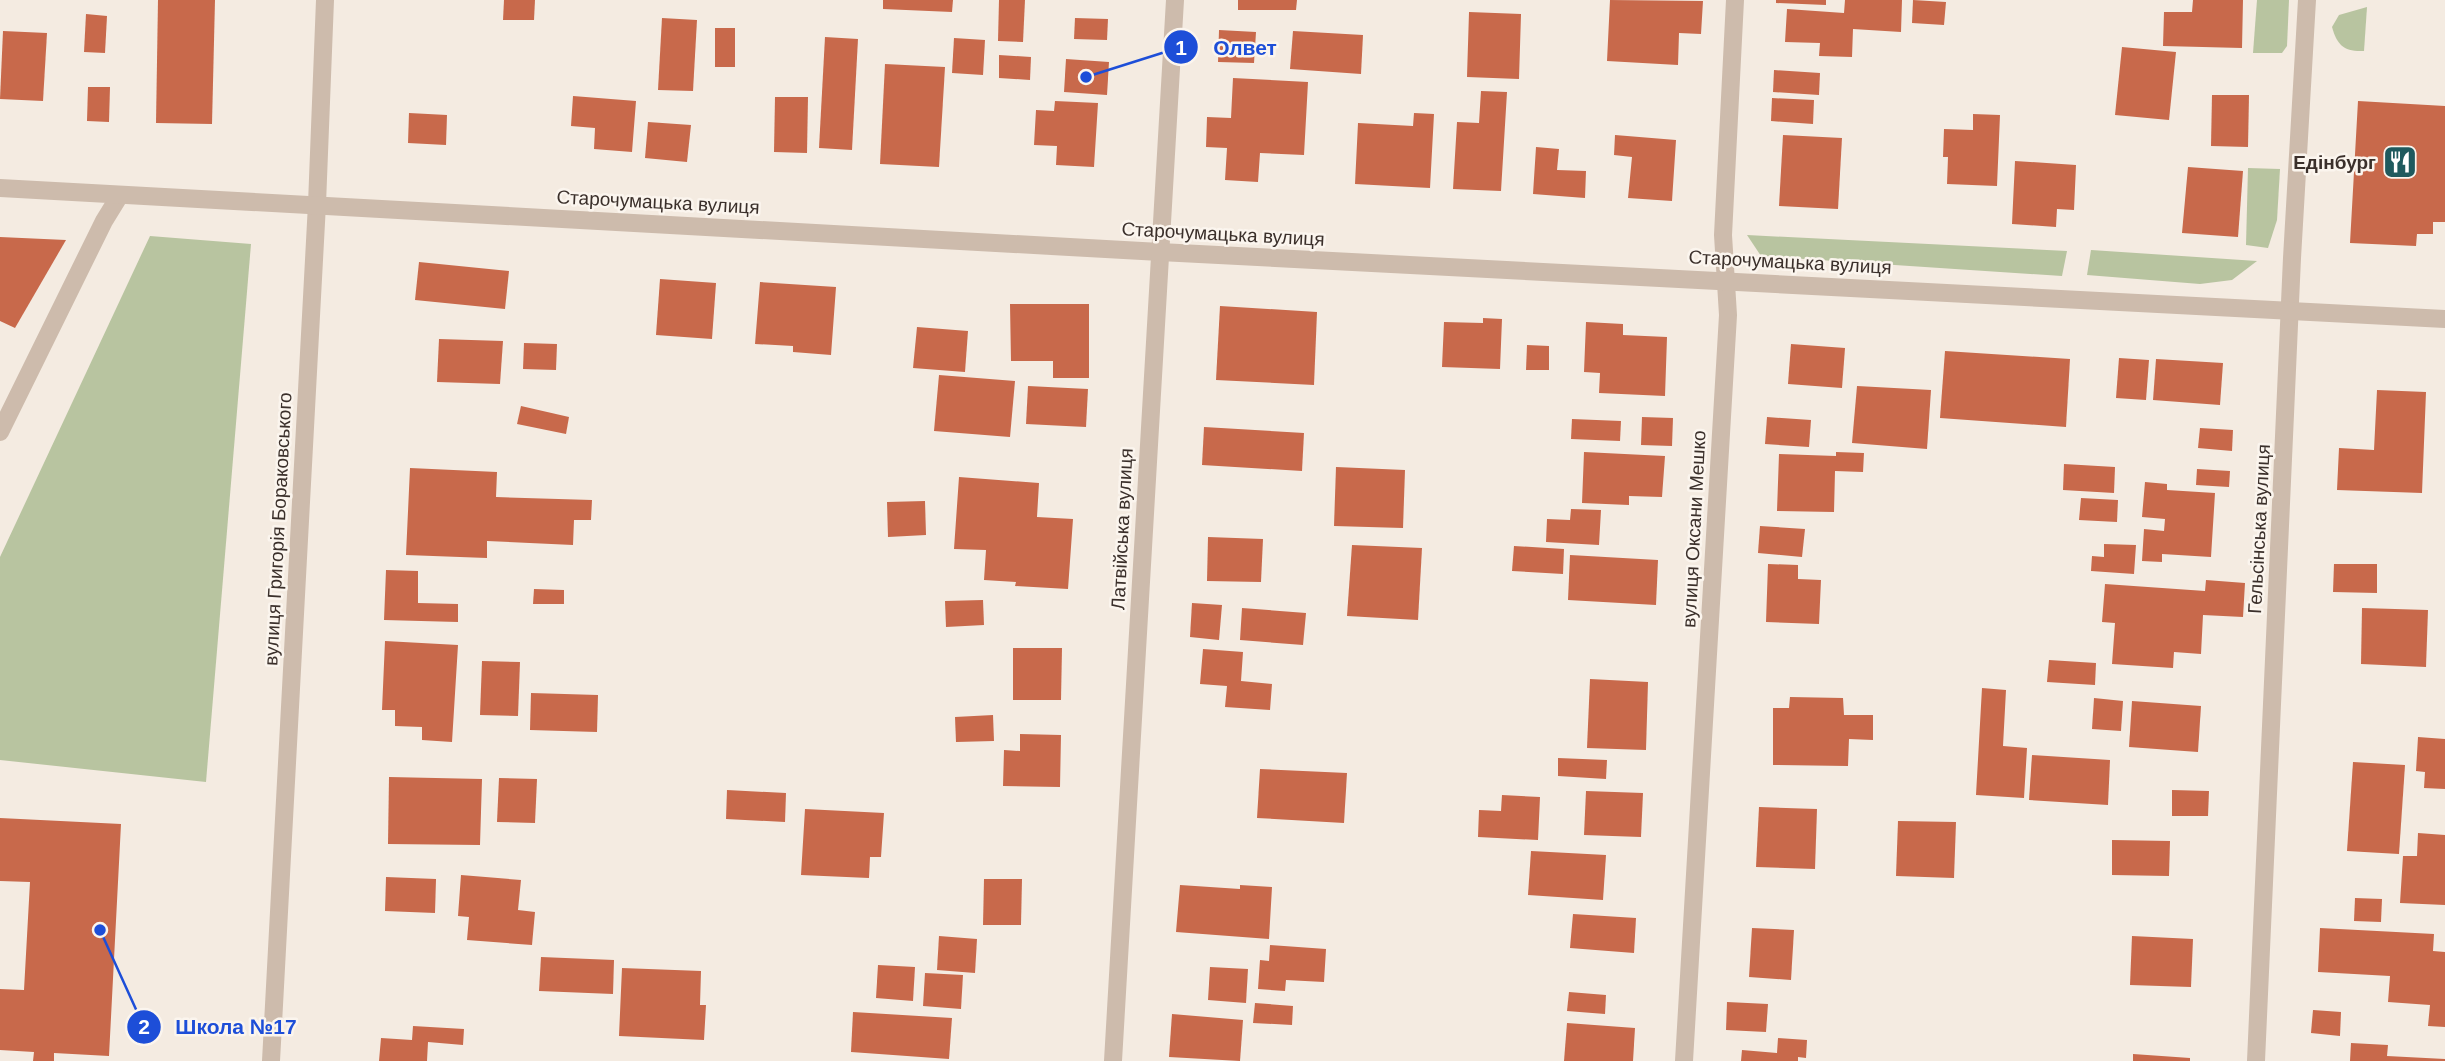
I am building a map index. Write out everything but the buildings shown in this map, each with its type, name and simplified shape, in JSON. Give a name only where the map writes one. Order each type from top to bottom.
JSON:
[{"type":"street","name":"вулиця Григорія Бораковського","points":[[271,1061],[317,204],[325,0]]},
{"type":"street","name":"Латвійська вулиця","points":[[1113,1061],[1175,0]]},
{"type":"street","name":"вулиця Оксани Мешко","points":[[1684,1061],[1728,315],[1723,235],[1735,0]]},
{"type":"street","name":"Гельсінська вулиця","points":[[2256,1061],[2307,0]]},
{"type":"street","name":"Старочумацька вулиця","points":[[0,188],[2445,319]]},
{"type":"street","points":[[0,432],[104,221],[120,195]]},
{"type":"green space","points":[[2257,0],[2289,0],[2287,46],[2282,53],[2253,53]]},
{"type":"green space","points":[[2367,7],[2364,51],[2346,49],[2339,43],[2332,27],[2339,15]]},
{"type":"green space","points":[[2248,168],[2280,169],[2277,220],[2268,248],[2246,245]]},
{"type":"green space","points":[[1747,235],[2067,251],[2062,276],[1761,256]]},
{"type":"green space","points":[[150,236],[251,244],[206,782],[0,760],[0,557]]},
{"type":"green space","points":[[2091,250],[2257,261],[2232,280],[2200,284],[2087,275]]},
{"type":"place","name":"Олвет","points":[[1086,77]]},
{"type":"place","name":"Едінбург","points":[[2400,162]]},
{"type":"place","name":"Школа №17","points":[[100,930]]}]
